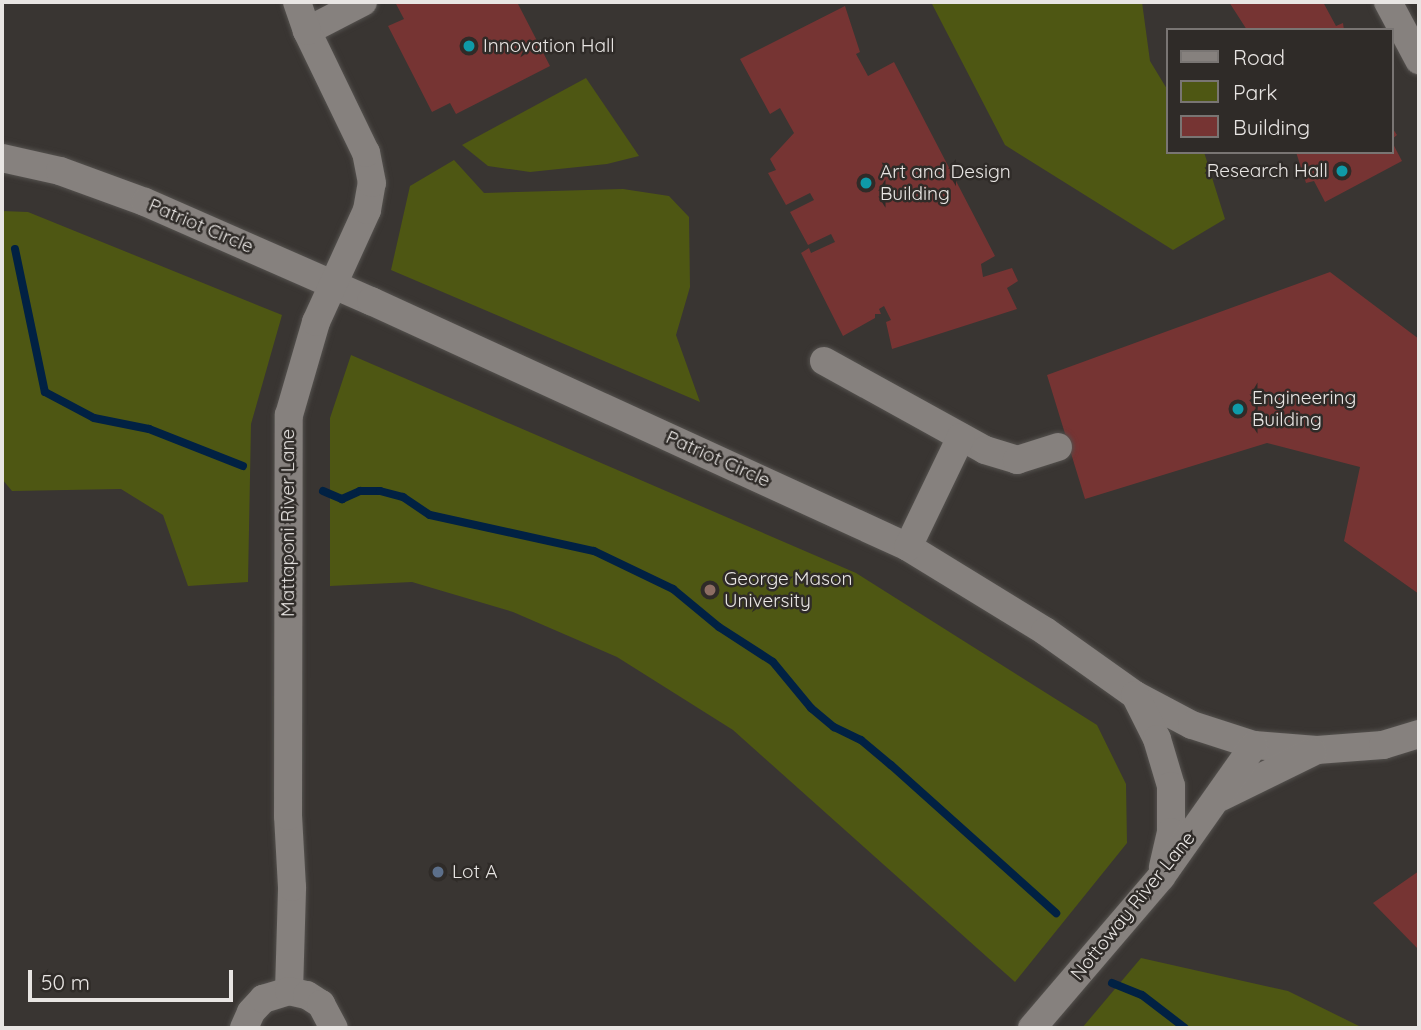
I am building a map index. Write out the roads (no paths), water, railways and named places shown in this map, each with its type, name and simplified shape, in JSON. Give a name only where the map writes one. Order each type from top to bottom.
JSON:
[{"type":"street","name":"Mattaponi River Lane","points":[[289,991],[292,887],[288,816],[286,438],[293,395],[316,322],[368,210],[372,183],[366,153],[306,31],[297,2]]},
{"type":"street","points":[[306,31],[363,2]]},
{"type":"street","points":[[1388,2],[1419,60]]},
{"type":"street","name":"Patriot Circle","points":[[2,158],[60,170],[145,202],[334,284],[908,547],[1045,631],[1135,695],[1192,725],[1254,745],[1318,750],[1383,745],[1419,734]]},
{"type":"street","points":[[824,361],[985,450],[1017,460],[1058,447]]},
{"type":"street","points":[[908,547],[961,437]]},
{"type":"street","points":[[1135,695],[1157,738],[1171,786],[1171,832],[1161,877]]},
{"type":"street","name":"Nottoway River Lane","points":[[1032,1028],[1161,877],[1254,745]]},
{"type":"street","points":[[1216,800],[1318,750]]},
{"type":"street","points":[[244,1028],[251,1012],[263,999],[289,991],[306,995],[321,1004],[334,1028]]},
{"type":"waterway","points":[[15,249],[45,392],[94,418],[149,429],[243,466]]},
{"type":"waterway","points":[[323,491],[342,499],[360,491],[380,491],[403,497],[430,515],[594,551],[673,589],[719,627],[773,662],[811,708],[834,727],[861,740],[891,765],[1056,913]]},
{"type":"waterway","points":[[1112,983],[1142,995],[1185,1028]]},
{"type":"place","name":"Innovation Hall","points":[[469,46]]},
{"type":"place","name":"Research Hall","points":[[1342,171]]},
{"type":"place","name":"Art and Design Building","points":[[866,183]]},
{"type":"place","name":"Engineering Building","points":[[1238,409]]},
{"type":"place","name":"George Mason University","points":[[710,590]]},
{"type":"place","name":"Lot A","points":[[438,872]]}]
